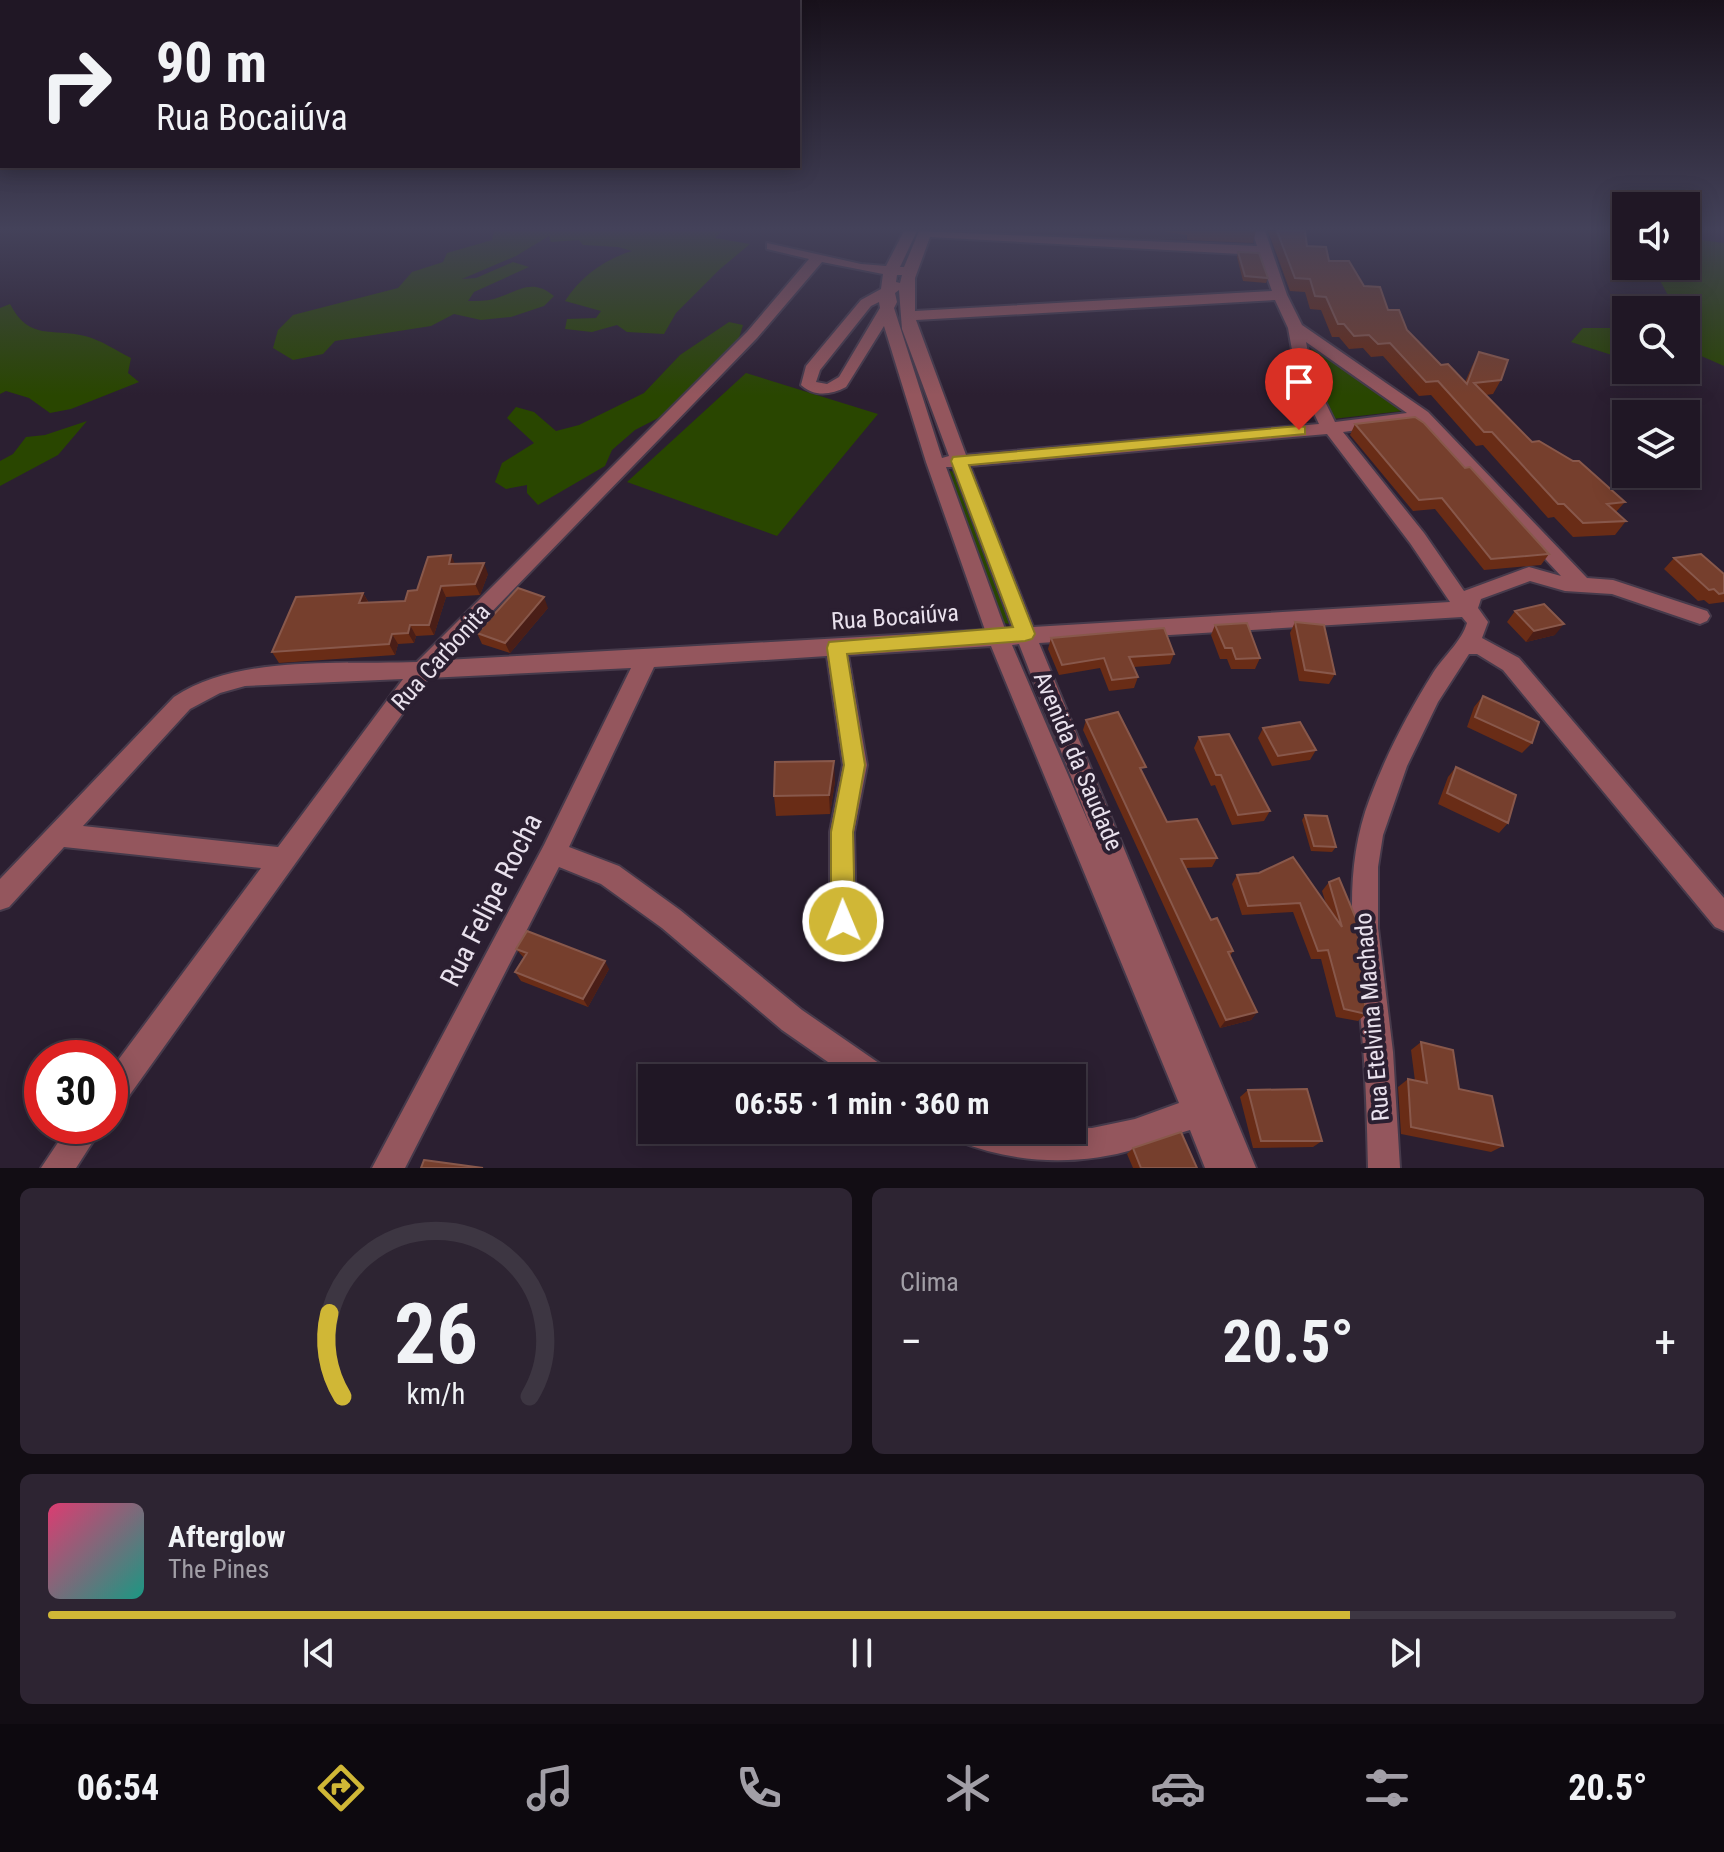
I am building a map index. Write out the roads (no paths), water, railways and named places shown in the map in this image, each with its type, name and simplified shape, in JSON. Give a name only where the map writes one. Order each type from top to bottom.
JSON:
[{"type":"street","name":"Rua Carbonita","points":[[128,1071],[421,671],[731,357],[794,286]]},
{"type":"street","points":[[888,286],[899,290],[1280,295]]},
{"type":"street","points":[[899,290],[866,303],[809,375],[809,385],[816,389],[835,388],[845,380],[899,290],[901,286]]},
{"type":"street","points":[[1277,286],[1296,328],[1299,354],[1311,398],[1330,428],[1417,538],[1467,609]]},
{"type":"street","name":"Avenida da Saudade","points":[[899,290],[959,461],[1208,1112],[1221,1168]]},
{"type":"street","name":"Avenida da Saudade","points":[[899,290],[893,334],[997,635],[1208,1112],[1240,1168]]},
{"type":"street","points":[[1296,328],[1422,416],[1580,583]]},
{"type":"street","points":[[935,462],[1330,428],[1422,416]]},
{"type":"street","points":[[1467,609],[1472,594],[1529,574],[1565,584],[1580,583],[1637,592],[1700,616]]},
{"type":"street","name":"Rua Bocaiúva","points":[[58,835],[165,719],[200,691],[224,681],[245,677],[646,660],[997,635],[1467,609]]},
{"type":"street","name":"Rua Etelvina Machado","points":[[1384,1168],[1378,1050],[1363,938],[1362,897],[1367,853],[1378,808],[1400,750],[1453,658],[1476,633],[1478,622],[1467,609]]},
{"type":"street","points":[[1464,646],[1480,646],[1511,664],[1724,918]]},
{"type":"street","points":[[836,648],[855,765],[842,832],[843,921]]},
{"type":"street","name":"Rua Felipe Rocha","points":[[388,1168],[553,853],[646,660]]},
{"type":"street","points":[[0,898],[58,835],[282,859]]},
{"type":"street","points":[[553,853],[610,875],[671,919],[792,1020],[856,1064]]},
{"type":"street","points":[[1086,1144],[1134,1134],[1208,1112]]},
{"type":"street","points":[[57,1168],[75,1144]]},
{"type":"street","points":[[1021,1144],[1044,1147],[1086,1144]]}]
